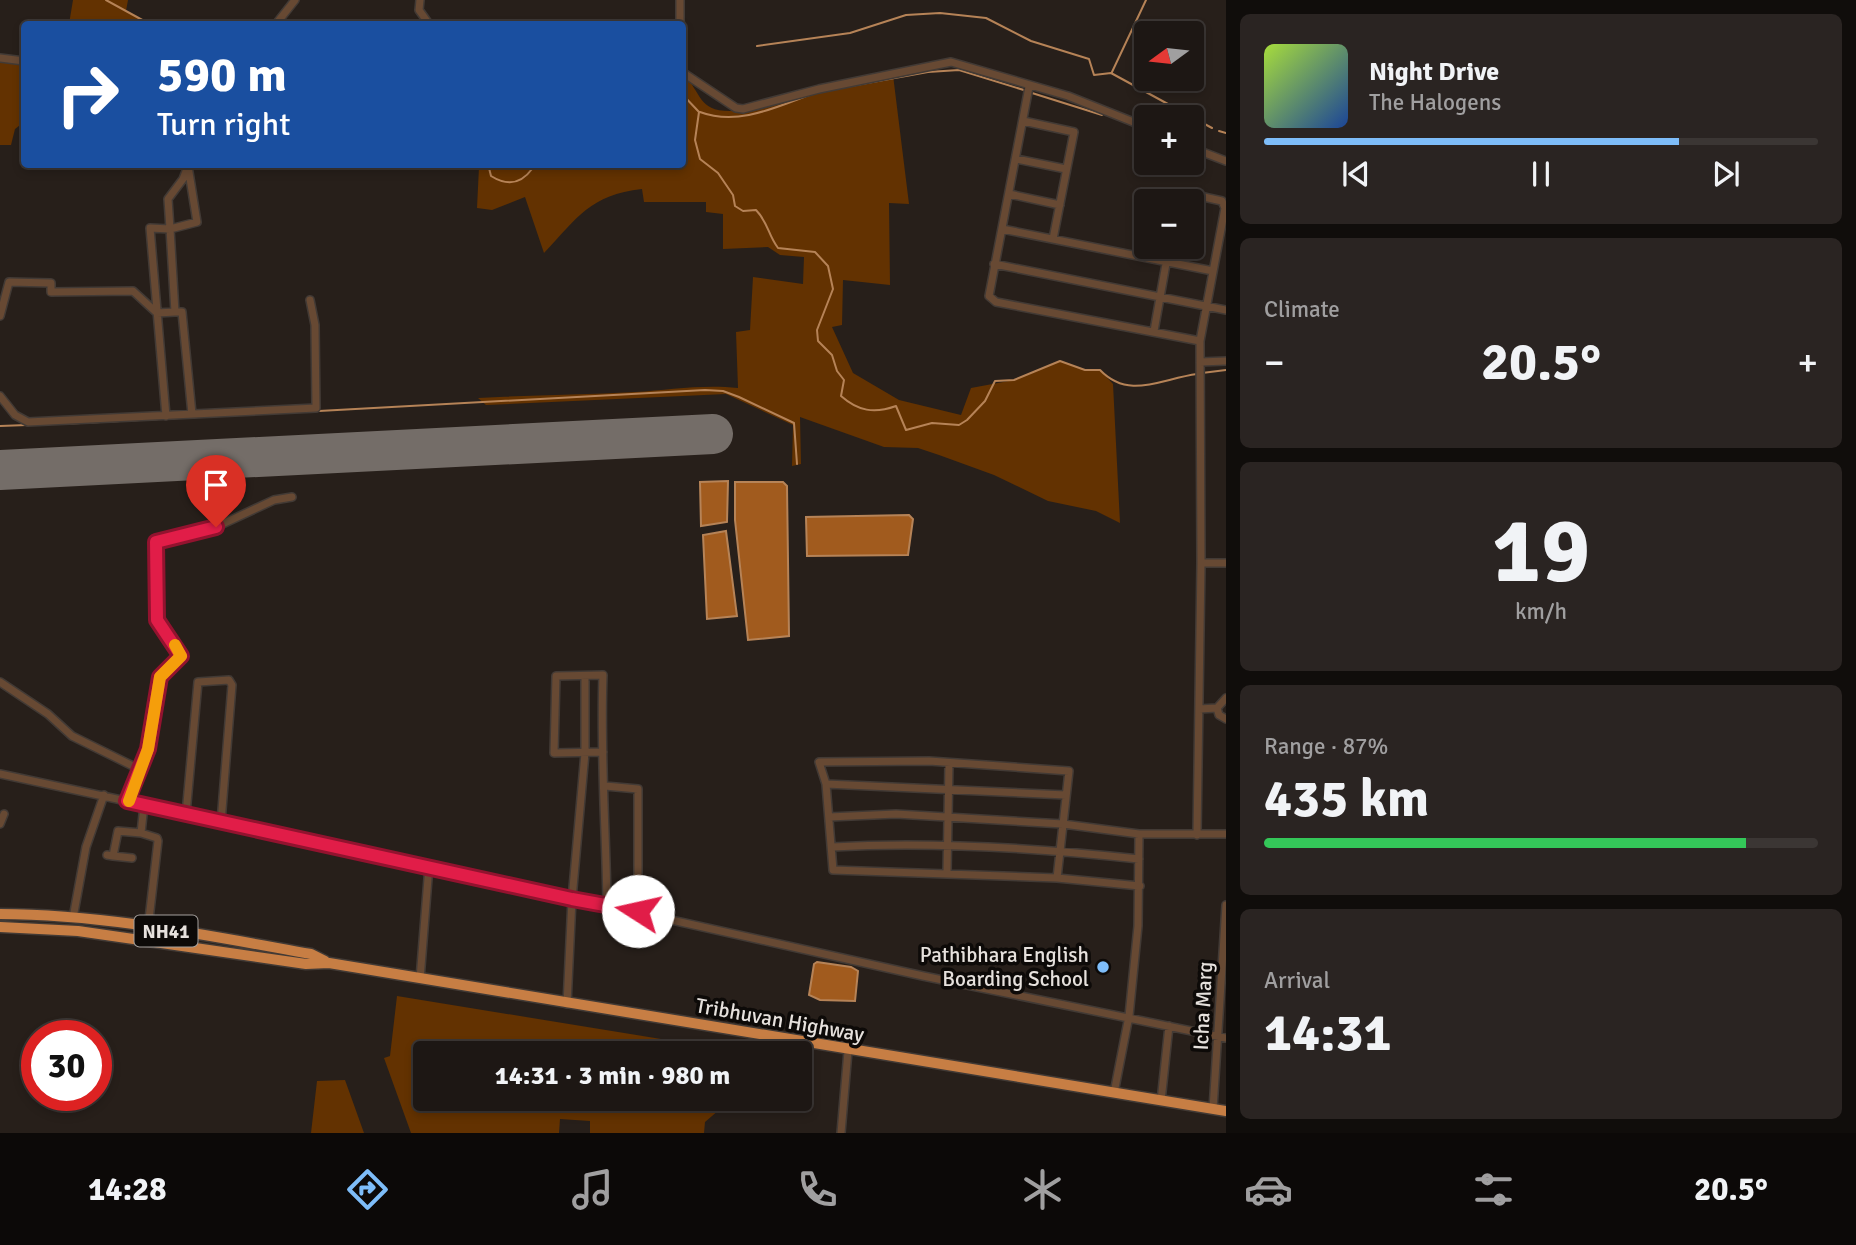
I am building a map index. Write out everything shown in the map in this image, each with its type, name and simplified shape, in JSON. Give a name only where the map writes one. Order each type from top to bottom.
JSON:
[{"type":"highway","name":"NH41","points":[[0,914],[73,918],[148,928],[311,954],[329,963]]},
{"type":"highway","name":"NH41","points":[[0,927],[78,931],[306,964],[329,963]]},
{"type":"highway","name":"Tribhuvan Highway","points":[[329,963],[848,1051],[1226,1111]]},
{"type":"street","points":[[278,21],[295,0]]},
{"type":"street","points":[[420,0],[419,10],[427,21]]},
{"type":"street","points":[[680,0],[680,21]]},
{"type":"street","points":[[0,58],[21,61]]},
{"type":"street","points":[[686,75],[736,108],[743,109],[819,89],[951,62],[1029,90],[1068,96],[1134,122]]},
{"type":"street","points":[[1029,90],[988,290],[989,296],[996,302],[1200,341]]},
{"type":"street","points":[[1023,121],[1074,132],[1053,239]]},
{"type":"street","points":[[1204,153],[1226,161]]},
{"type":"street","points":[[1016,159],[1066,169]]},
{"type":"street","points":[[175,312],[168,199],[189,168]]},
{"type":"street","points":[[166,416],[150,228],[170,229],[197,222],[191,168]]},
{"type":"street","points":[[1009,194],[1060,205]]},
{"type":"street","points":[[1197,835],[1201,563],[1200,341],[1224,205],[1222,201],[1204,197]]},
{"type":"street","points":[[1002,229],[1213,271]]},
{"type":"street","points":[[1154,331],[1167,259]]},
{"type":"street","points":[[994,264],[1226,310]]},
{"type":"street","points":[[0,316],[9,282],[51,283],[51,292],[133,291],[157,313],[182,312],[192,415]]},
{"type":"street","points":[[0,396],[15,415],[27,422],[316,408],[315,325],[310,300]]},
{"type":"street","points":[[1200,366],[1226,360]]},
{"type":"street","points":[[127,801],[148,749],[160,677],[181,656],[157,620],[156,542],[216,527],[274,500],[292,497]]},
{"type":"street","points":[[1201,563],[1226,564]]},
{"type":"street","points":[[603,752],[554,753],[556,676],[603,675],[607,905]]},
{"type":"street","points":[[568,1004],[572,899],[585,753],[586,676]]},
{"type":"street","points":[[186,814],[198,682],[229,680],[232,685],[221,822]]},
{"type":"street","points":[[0,682],[48,713],[72,736],[139,769]]},
{"type":"street","points":[[1226,698],[1220,701],[1217,708],[1219,715],[1226,719]]},
{"type":"street","points":[[1199,709],[1217,708]]},
{"type":"street","points":[[1057,878],[1069,771],[949,763],[820,762],[826,784],[833,870],[1057,878],[1140,886]]},
{"type":"street","points":[[947,873],[949,763]]},
{"type":"street","points":[[0,774],[572,899],[638,911],[923,976],[1223,1037]]},
{"type":"street","points":[[826,784],[1066,795]]},
{"type":"street","points":[[604,786],[638,789],[638,911]]},
{"type":"street","points":[[73,918],[86,847],[104,795]]},
{"type":"street","points":[[141,833],[144,805]]},
{"type":"street","points":[[0,824],[4,814]]},
{"type":"street","points":[[829,817],[896,814],[1063,824],[1139,835],[1226,834]]},
{"type":"street","points":[[132,858],[110,855],[118,831],[157,838],[148,928]]},
{"type":"street","points":[[1114,1093],[1129,1016],[1140,886],[1139,835]]},
{"type":"street","points":[[832,847],[947,845],[1059,851],[1139,859]]},
{"type":"street","points":[[420,979],[429,866]]},
{"type":"street","name":"Icha Marg","points":[[1213,1109],[1223,1037],[1226,905]]},
{"type":"street","points":[[1161,1101],[1169,1026]]},
{"type":"street","points":[[841,1133],[848,1051]]},
{"type":"shaded area","points":[[73,0],[128,0],[126,11],[144,21],[70,21]]},
{"type":"shaded area","points":[[0,58],[21,61],[21,124],[15,129],[11,145],[0,145]]},
{"type":"shaded area","points":[[893,75],[909,204],[889,203],[890,285],[843,280],[842,325],[832,327],[853,373],[899,400],[961,415],[971,388],[1014,380],[1060,361],[1085,370],[1100,370],[1113,384],[1120,523],[1096,511],[1048,501],[994,475],[918,448],[884,447],[800,417],[801,464],[792,466],[793,425],[726,394],[486,405],[478,398],[699,387],[738,388],[736,332],[750,330],[753,277],[803,284],[804,257],[780,255],[768,247],[723,249],[723,214],[706,212],[706,202],[644,202],[642,189],[610,196],[597,202],[576,219],[544,253],[525,197],[492,210],[477,208],[479,168],[686,168],[686,78],[711,108],[730,111]]},
{"type":"shaded area","points":[[728,481],[727,522],[701,526],[700,482]]},
{"type":"shaded area","points":[[735,482],[783,482],[787,486],[789,636],[748,640],[735,520]]},
{"type":"shaded area","points":[[909,515],[913,519],[908,555],[807,556],[806,517]]},
{"type":"shaded area","points":[[726,531],[737,616],[707,619],[703,535]]},
{"type":"shaded area","points":[[817,962],[851,967],[858,971],[855,1001],[820,1000],[809,995],[814,964]]},
{"type":"shaded area","points":[[397,996],[673,1041],[413,1041],[413,1111],[718,1111],[705,1122],[704,1133],[590,1133],[590,1121],[560,1119],[559,1133],[411,1133],[384,1058],[390,1056]]},
{"type":"shaded area","points":[[345,1080],[364,1133],[311,1133],[317,1081]]},
{"type":"waterway","points":[[106,0],[144,21]]},
{"type":"waterway","points":[[1112,72],[1146,0]]},
{"type":"waterway","points":[[757,46],[850,33],[906,15],[940,13],[986,18],[1031,41],[1089,59],[1094,75],[1111,73],[1212,128]]},
{"type":"waterway","points":[[845,87],[928,72],[959,70],[1027,91]]},
{"type":"waterway","points":[[1032,93],[1102,115]]},
{"type":"waterway","points":[[700,112],[728,117],[755,114],[809,95]]},
{"type":"waterway","points":[[686,98],[699,112],[695,140],[700,159],[718,173],[733,195],[735,206],[743,211],[756,210],[778,248],[815,252],[828,266],[833,289],[817,330],[818,341],[832,355],[837,371],[844,380],[841,396],[854,405],[867,410],[896,406],[906,430],[932,423],[959,425],[985,401],[995,381],[1014,380],[1060,361],[1085,370],[1100,370],[1111,379],[1134,386],[1197,374]]},
{"type":"waterway","points":[[1219,131],[1226,133]]},
{"type":"waterway","points":[[489,168],[491,176],[508,182],[523,178],[537,168]]},
{"type":"waterway","points":[[1202,373],[1226,370]]},
{"type":"waterway","points":[[319,411],[723,391],[794,423],[797,464]]},
{"type":"waterway","points":[[61,424],[237,415]]},
{"type":"waterway","points":[[0,426],[27,425]]},
{"type":"runway","points":[[0,470],[713,434]]},
{"type":"slow traffic","points":[[129,801],[135,777],[144,763],[148,749],[160,677],[181,656],[175,645]]},
{"type":"place","name":"Pathibhara English Boarding School","points":[[1103,967]]},
{"type":"route","points":[[216,527],[156,542],[154,552],[157,620],[181,656],[160,677],[148,749],[127,801],[572,899],[638,911]]}]
